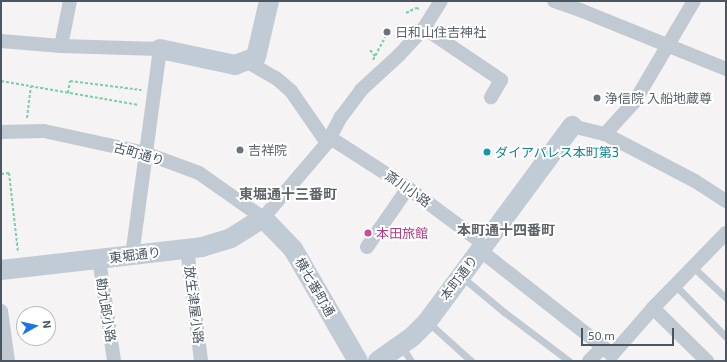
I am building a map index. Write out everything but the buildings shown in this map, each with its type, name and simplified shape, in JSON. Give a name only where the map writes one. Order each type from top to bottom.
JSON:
[{"type":"street","points":[[61,46],[70,1]]},
{"type":"street","points":[[1,41],[61,46],[160,49],[235,65],[256,57],[269,1]]},
{"type":"street","points":[[263,218],[328,140],[361,90],[375,75],[399,55],[424,28],[441,1]]},
{"type":"street","points":[[554,1],[582,5],[726,69]]},
{"type":"street","points":[[605,134],[635,101],[667,44],[694,1]]},
{"type":"street","points":[[424,28],[501,80],[491,96]]},
{"type":"street","points":[[132,255],[160,49]]},
{"type":"street","points":[[246,61],[276,78],[291,91],[328,140]]},
{"type":"street","points":[[572,126],[605,134],[695,180],[726,201]]},
{"type":"street","name":"本町通り","points":[[378,361],[406,353],[461,275],[483,248],[572,126]]},
{"type":"street","name":"古町通り","points":[[1,132],[44,131],[145,153],[199,173],[263,218]]},
{"type":"street","name":"斎川小路","points":[[328,140],[408,188],[612,354]]},
{"type":"street","points":[[367,248],[408,188]]},
{"type":"street","name":"東堀通り","points":[[1,270],[202,247],[231,238],[263,218]]},
{"type":"street","name":"横七番町通","points":[[263,218],[293,249],[358,361]]},
{"type":"street","points":[[589,361],[612,354],[675,284],[726,233]]},
{"type":"street","name":"放生津屋小路","points":[[187,248],[201,361]]},
{"type":"street","name":"勘九郎小路","points":[[99,259],[114,361]]},
{"type":"street","points":[[653,308],[707,361]]},
{"type":"street","points":[[1,311],[8,361]]},
{"type":"lane","points":[[693,267],[726,298]]},
{"type":"lane","points":[[461,275],[504,312],[569,361]]},
{"type":"lane","points":[[675,284],[726,337]]},
{"type":"lane","points":[[427,322],[471,361]]},
{"type":"path","points":[[375,75],[370,65],[384,37]]},
{"type":"path","points":[[370,50],[375,56]]},
{"type":"path","points":[[1,81],[152,107]]},
{"type":"path","points":[[68,93],[70,81],[155,91]]},
{"type":"path","points":[[25,132],[31,86]]},
{"type":"path","points":[[1,174],[9,173],[18,252]]},
{"type":"place","name":"日和山住吉神社","points":[[387,32]]},
{"type":"place","name":"浄信院 入船地蔵尊","points":[[597,98]]},
{"type":"place","name":"吉祥院","points":[[240,150]]},
{"type":"place","name":"ダイアパレス本町第3","points":[[487,152]]},
{"type":"place","name":"本田旅館","points":[[368,233]]},
{"type":"district","name":"東堀通十三番町","points":[[288,194]]},
{"type":"district","name":"本町通十四番町","points":[[506,230]]}]
